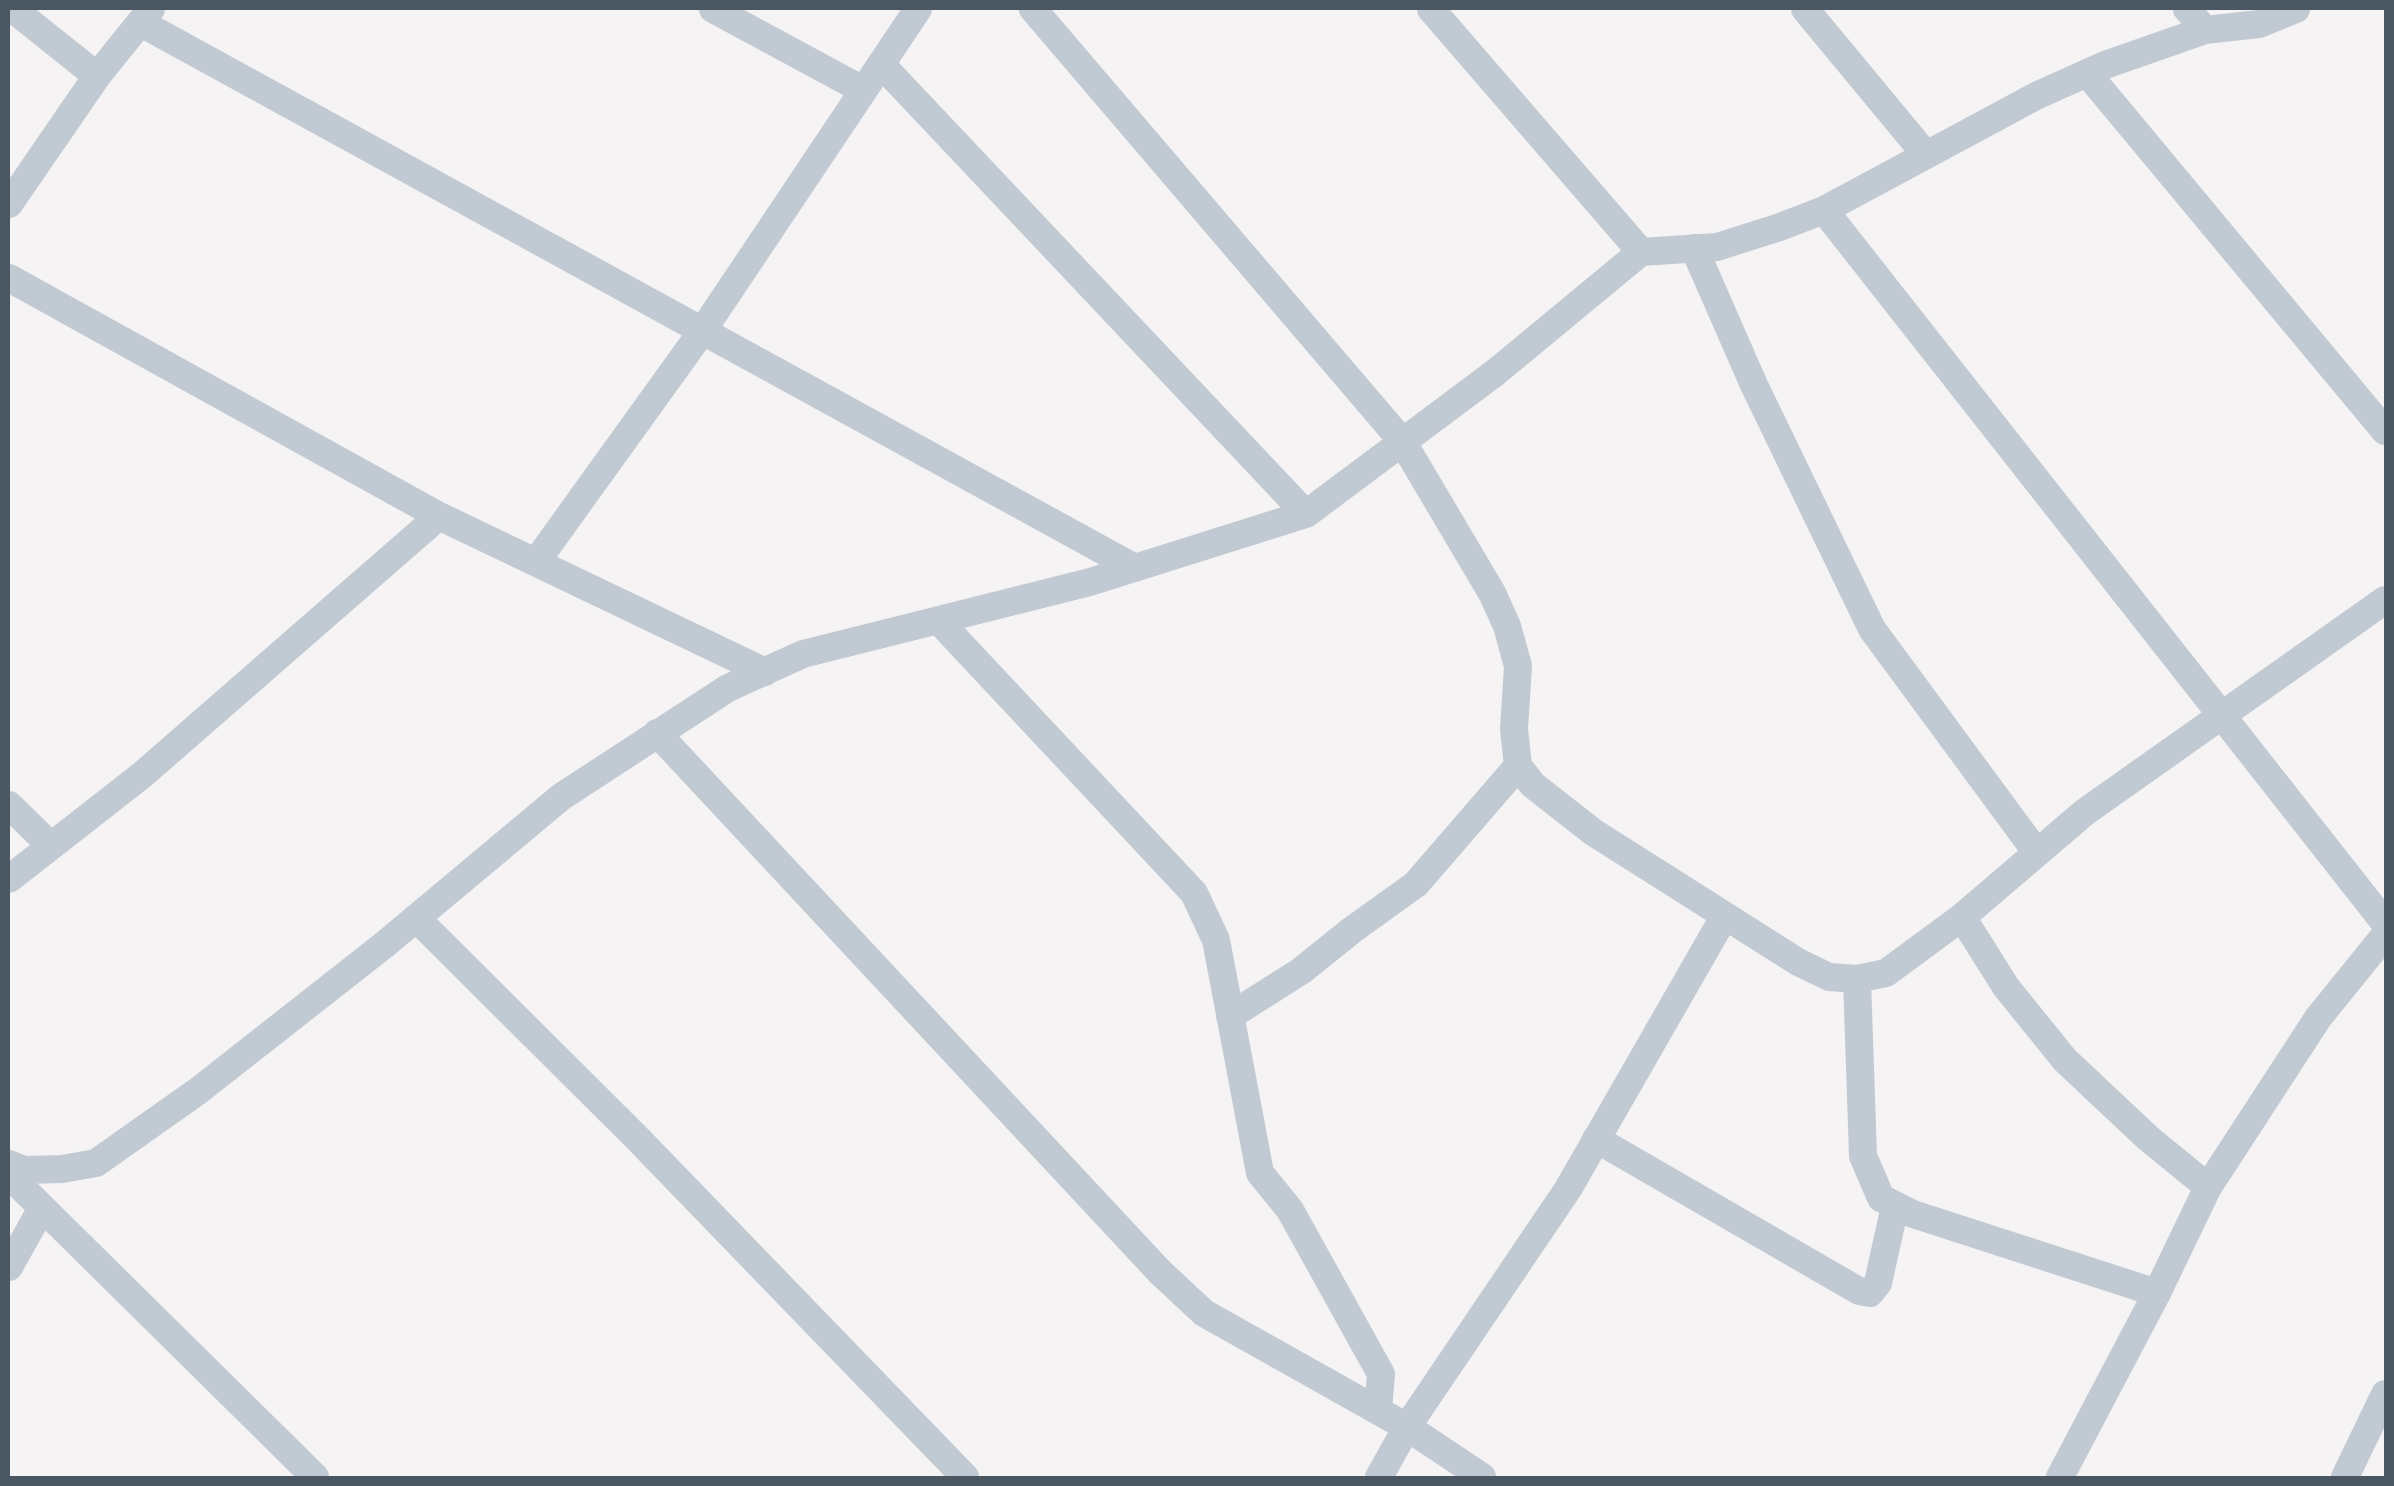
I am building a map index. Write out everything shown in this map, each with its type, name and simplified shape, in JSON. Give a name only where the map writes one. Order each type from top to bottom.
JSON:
[{"type":"street","points":[[13,9],[97,76]]},
{"type":"street","points":[[713,9],[863,90]]},
{"type":"street","points":[[536,562],[704,330],[918,9]]},
{"type":"street","points":[[1033,9],[1402,441],[1492,593],[1507,626],[1518,666],[1514,730],[1518,766],[1533,785],[1593,832],[1724,917],[1798,962],[1829,977],[1857,980],[1886,973],[1962,917],[2085,812],[2224,716],[2385,600]]},
{"type":"street","points":[[1431,9],[1641,252]]},
{"type":"street","points":[[1805,9],[1926,155]]},
{"type":"street","points":[[2187,9],[2205,30]]},
{"type":"street","points":[[9,1164],[24,1170],[62,1169],[96,1163],[198,1092],[416,918],[561,797],[728,688],[803,654],[1090,582],[1306,514],[1496,372],[1641,252],[1717,247],[1824,210],[2036,96],[2087,73],[2205,30],[2259,24],[2296,9]]},
{"type":"street","points":[[9,204],[97,76],[146,16],[704,330],[1135,568]]},
{"type":"street","points":[[881,64],[1306,514]]},
{"type":"street","points":[[2087,73],[2385,431]]},
{"type":"street","points":[[1824,210],[2385,923]]},
{"type":"street","points":[[1694,248],[1754,385],[1872,629],[2037,853]]},
{"type":"street","points":[[9,278],[439,516],[765,672]]},
{"type":"street","points":[[9,879],[142,775],[439,516]]},
{"type":"street","points":[[938,620],[1194,893],[1216,940],[1260,1173],[1290,1210],[1381,1374],[1378,1410]]},
{"type":"street","points":[[657,733],[1160,1272],[1204,1313],[1407,1427],[1482,1477]]},
{"type":"street","points":[[1230,1016],[1301,971],[1352,930],[1416,884],[1518,766]]},
{"type":"street","points":[[9,805],[51,846]]},
{"type":"street","points":[[1379,1477],[1407,1427],[1568,1189],[1724,917]]},
{"type":"street","points":[[1962,917],[2006,987],[2065,1060],[2148,1138],[2208,1188]]},
{"type":"street","points":[[416,918],[645,1146],[965,1477]]},
{"type":"street","points":[[2060,1477],[2158,1293],[2208,1188],[2318,1018],[2385,935]]},
{"type":"street","points":[[1857,980],[1863,1156],[1881,1198],[1895,1206],[2158,1293]]},
{"type":"street","points":[[1596,1139],[1859,1292],[1870,1292],[1878,1283],[1895,1206]]},
{"type":"street","points":[[9,1175],[315,1477]]},
{"type":"street","points":[[9,1267],[42,1208]]},
{"type":"street","points":[[2344,1477],[2385,1394]]}]
